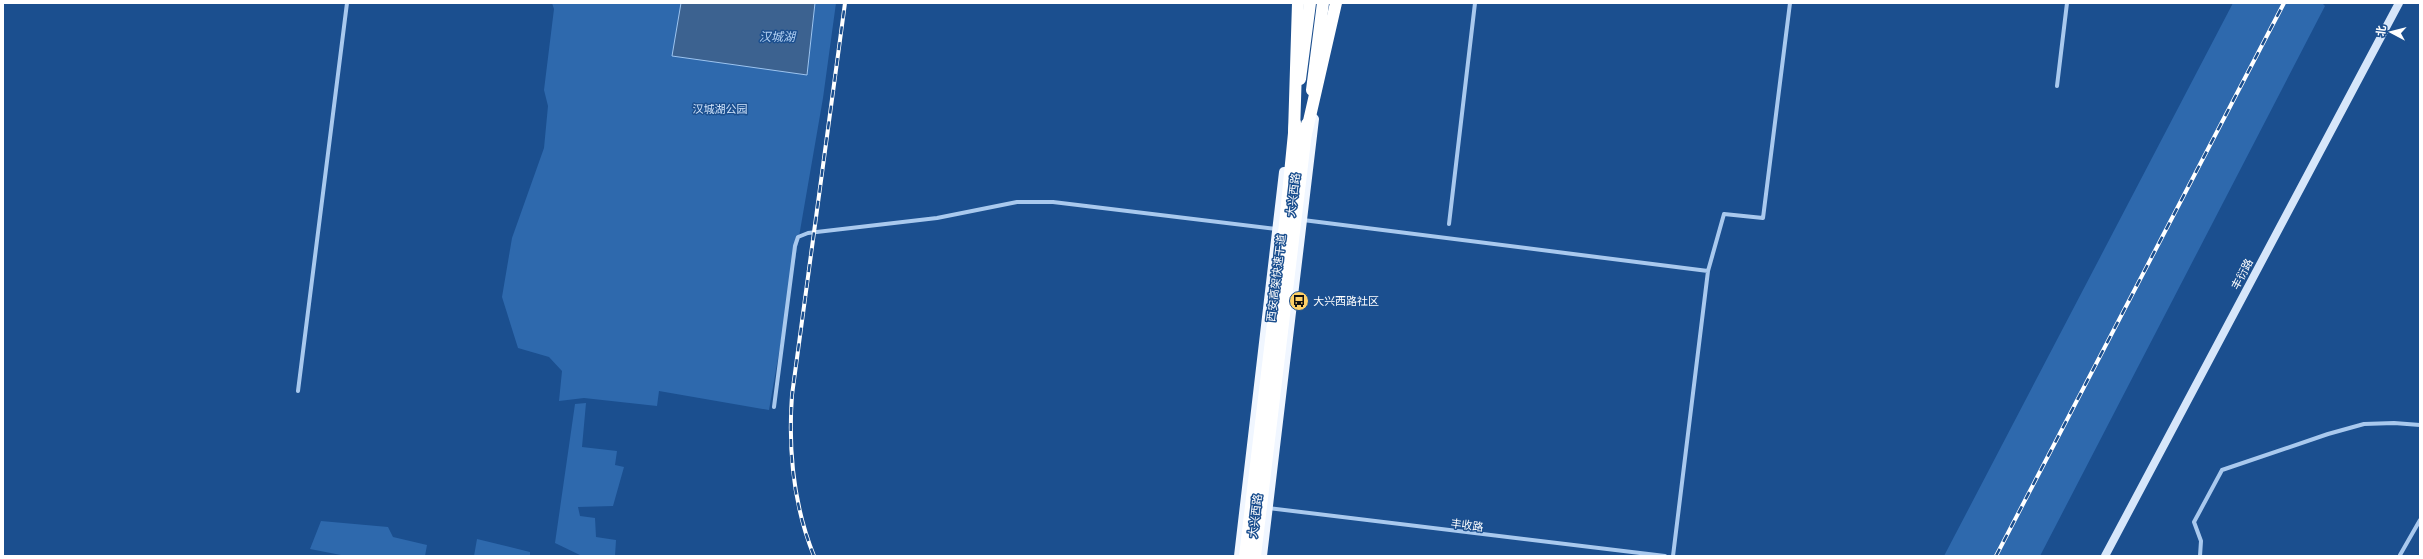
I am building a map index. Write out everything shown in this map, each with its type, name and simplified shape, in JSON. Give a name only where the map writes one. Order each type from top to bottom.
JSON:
[{"type":"highway","points":[[1298,3],[1300,133]]},
{"type":"highway","name":"西安高架快速干道","points":[[1255,556],[1300,133],[1310,3]]},
{"type":"highway","name":"西安高架快速干道","points":[[1245,556],[1285,224],[1323,3]]},
{"type":"highway","points":[[1300,133],[1336,3]]},
{"type":"main road","name":"大兴西路","points":[[1239,556],[1305,3]]},
{"type":"main road","name":"大兴西路","points":[[1262,556],[1329,3]]},
{"type":"street","points":[[298,392],[347,3]]},
{"type":"street","points":[[1449,224],[1475,3]]},
{"type":"street","points":[[1673,556],[1708,271],[1724,214],[1763,218],[1790,3]]},
{"type":"street","points":[[2057,86],[2067,3]]},
{"type":"street","name":"丰衍路","points":[[2105,556],[2399,3]]},
{"type":"street","points":[[774,407],[795,246],[798,237],[808,233],[937,218],[1017,202],[1053,202],[1278,229]]},
{"type":"street","points":[[1302,220],[1708,271]]},
{"type":"street","points":[[2200,556],[2201,541],[2194,522],[2222,470],[2328,434],[2364,424],[2394,423],[2420,425]]},
{"type":"street","name":"丰收路","points":[[1268,508],[1665,556]]},
{"type":"street","points":[[2400,555],[2420,520]]},
{"type":"green space","name":"汉城湖公园","points":[[552,3],[836,3],[823,98],[769,410],[659,391],[657,406],[584,398],[559,401],[562,371],[549,357],[518,348],[502,297],[512,238],[544,148],[548,106],[544,90],[554,9]]},
{"type":"green space","points":[[2233,3],[2322,3],[2325,6],[2040,556],[1944,556]]},
{"type":"green space","points":[[586,403],[582,447],[617,451],[615,465],[624,467],[613,506],[578,507],[580,516],[595,518],[596,537],[616,540],[615,556],[582,556],[555,543],[575,404]]},
{"type":"green space","points":[[321,521],[388,527],[393,537],[427,545],[425,556],[346,556],[310,549]]},
{"type":"green space","points":[[477,539],[530,552],[530,556],[474,556]]},
{"type":"water","name":"汉城湖","points":[[681,3],[815,3],[807,75],[672,56]]},
{"type":"railway","points":[[814,556],[801,517],[794,477],[791,436],[792,395],[845,3]]},
{"type":"railway","points":[[1996,556],[2284,3]]},
{"type":"place","name":"大兴西路社区","points":[[1299,301]]}]
